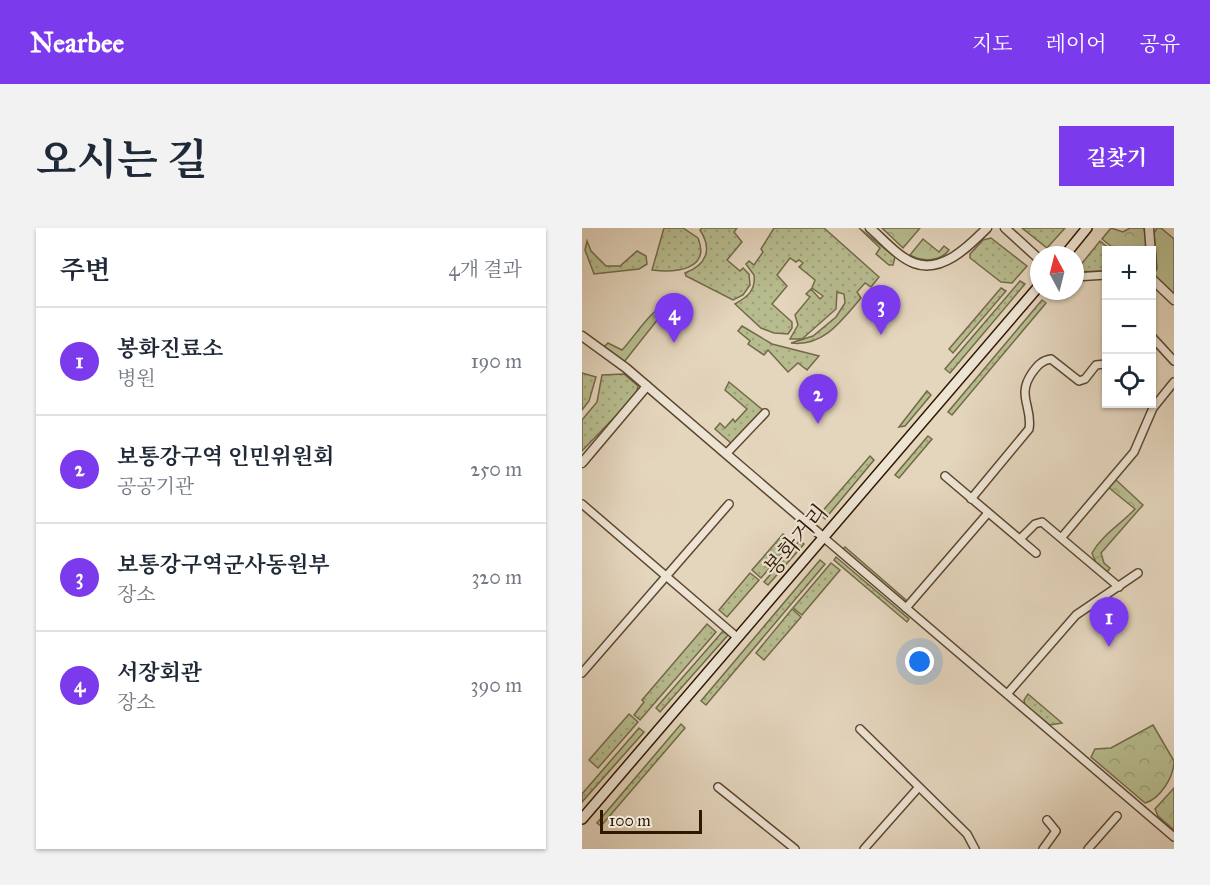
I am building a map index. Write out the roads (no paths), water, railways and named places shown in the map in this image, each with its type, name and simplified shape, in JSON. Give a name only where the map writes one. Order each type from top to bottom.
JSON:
[{"type":"main road","points":[[1072,246],[1087,228]]},
{"type":"main road","name":"봉화거리","points":[[582,819],[1030,296]]},
{"type":"street","points":[[870,228],[905,257],[922,265],[941,262],[966,250],[987,228]]},
{"type":"street","points":[[1005,228],[1030,251]]},
{"type":"street","points":[[1149,228],[1150,246]]},
{"type":"street","points":[[1084,276],[1102,274]]},
{"type":"street","points":[[1156,283],[1174,300]]},
{"type":"street","points":[[582,336],[647,386],[1174,837]]},
{"type":"street","points":[[1156,341],[1174,361]]},
{"type":"street","points":[[972,499],[1029,429],[1024,392],[1026,381],[1037,366],[1051,359],[1079,381],[1085,379],[1096,365],[1102,364]]},
{"type":"street","points":[[1062,537],[1134,452],[1154,408],[1174,381]]},
{"type":"street","points":[[582,463],[647,386]]},
{"type":"street","points":[[726,454],[765,413]]},
{"type":"street","points":[[945,476],[1036,553]]},
{"type":"street","points":[[582,504],[738,638]]},
{"type":"street","points":[[584,667],[666,578],[729,504]]},
{"type":"street","points":[[906,608],[988,513]]},
{"type":"street","points":[[1020,539],[1035,524],[1041,522],[1062,537],[1119,587]]},
{"type":"street","points":[[1008,693],[1076,615],[1138,573]]},
{"type":"street","points":[[860,729],[967,834],[975,849]]},
{"type":"street","points":[[718,787],[795,849]]},
{"type":"street","points":[[864,849],[918,788]]},
{"type":"street","points":[[1088,849],[1117,816]]},
{"type":"street","points":[[1043,849],[1056,831],[1047,820]]},
{"type":"place","name":"보통강구역군사동원부","points":[[881,335]]},
{"type":"place","name":"서장회관","points":[[674,343]]},
{"type":"place","name":"보통강구역 인민위원회","points":[[818,424]]},
{"type":"place","name":"봉화진료소","points":[[1109,647]]}]
